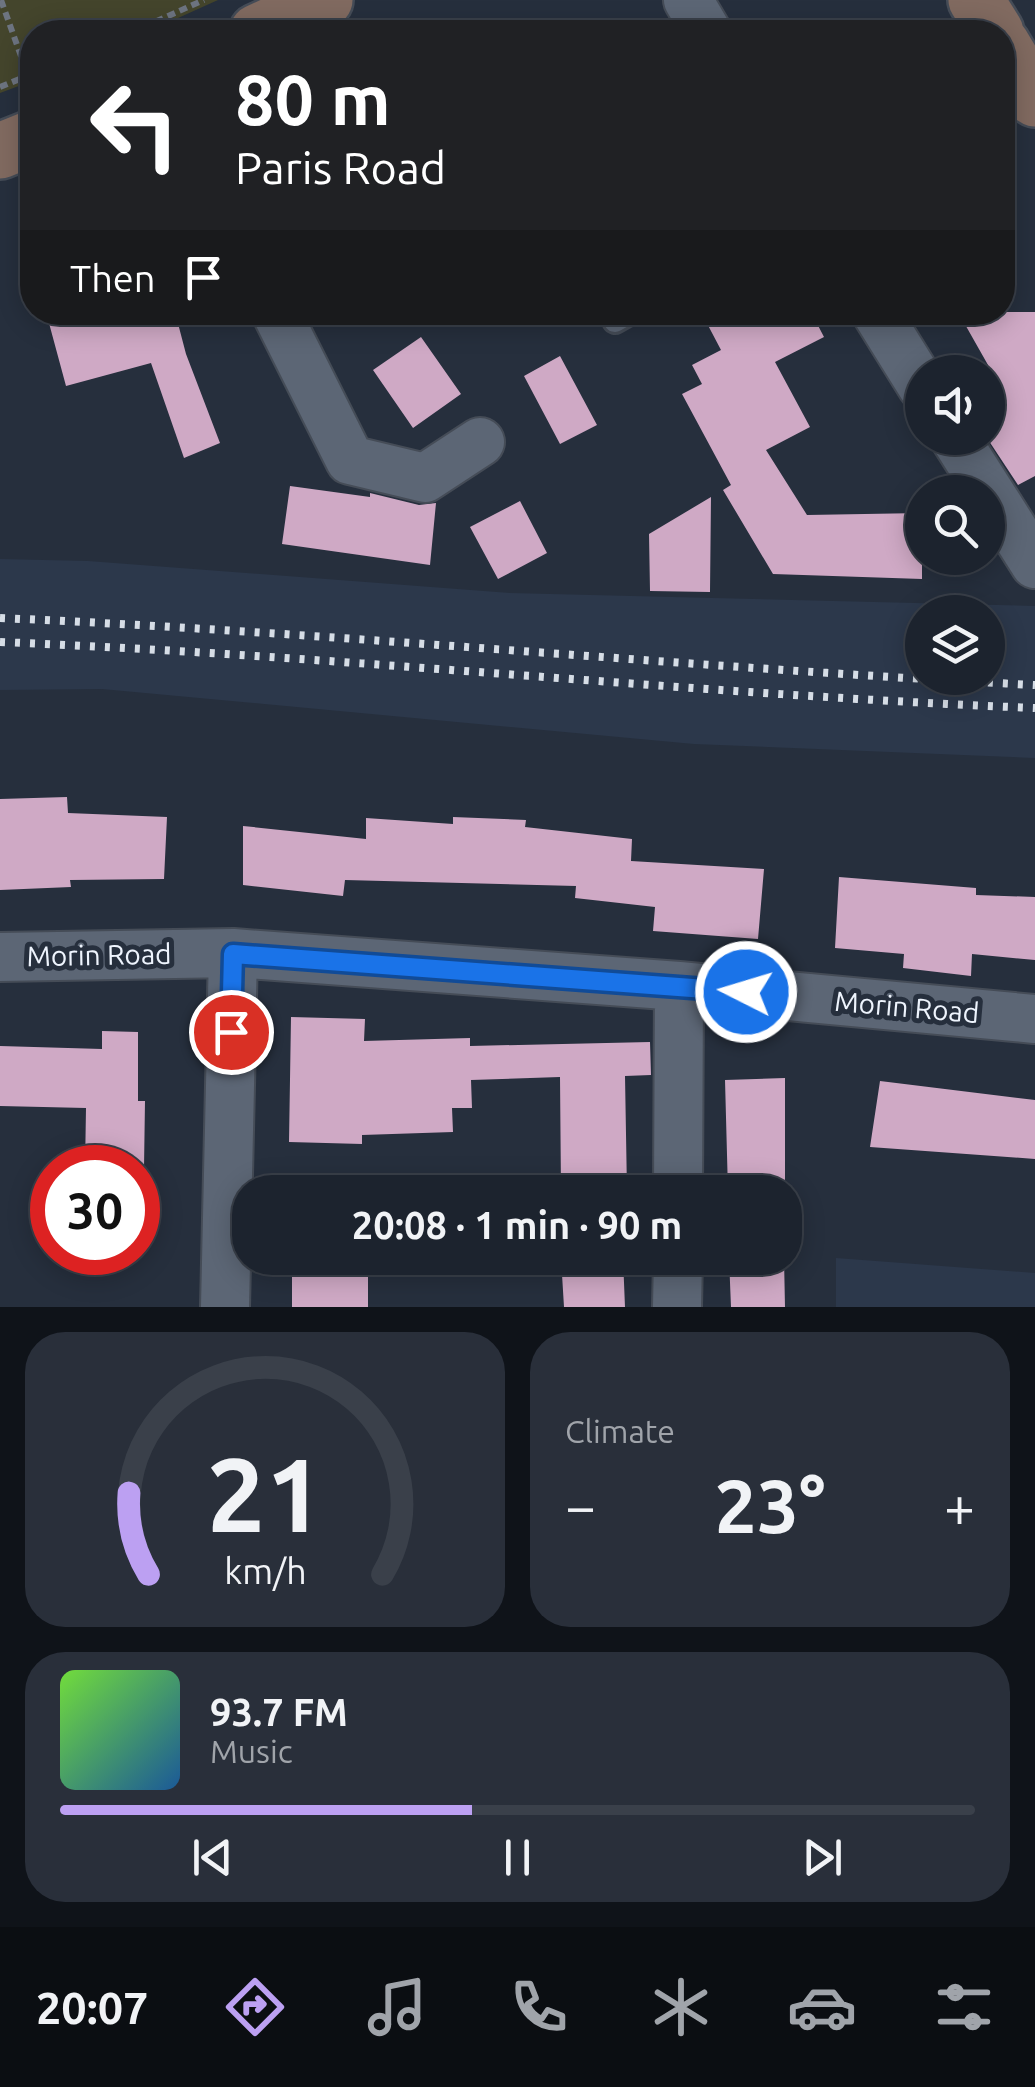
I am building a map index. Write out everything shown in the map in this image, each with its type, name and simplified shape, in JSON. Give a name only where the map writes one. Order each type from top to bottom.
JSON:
[{"type":"main road","points":[[282,20],[325,0]]},
{"type":"main road","points":[[1015,66],[1035,99]]},
{"type":"street","points":[[282,325],[350,460],[425,478],[480,442]]},
{"type":"street","points":[[884,325],[905,359]]},
{"type":"street","points":[[966,455],[1035,564]]},
{"type":"street","points":[[225,1307],[233,954]]},
{"type":"street","name":"Morin Road","points":[[0,957],[233,954],[679,986],[1035,1019]]},
{"type":"street","points":[[678,1175],[679,986]]},
{"type":"street","points":[[678,1275],[678,1307]]},
{"type":"path","points":[[1,0],[20,49]]},
{"type":"path","points":[[159,20],[204,0]]},
{"type":"shaded area","points":[[0,559],[88,561],[510,593],[905,603],[905,695],[1005,695],[1005,605],[1035,606],[1035,758],[694,744],[102,689],[0,690]]},
{"type":"shaded area","points":[[836,1258],[1035,1273],[1035,1307],[836,1307]]},
{"type":"green space","points":[[0,0],[218,0],[174,20],[20,20],[20,86],[0,93]]},
{"type":"building","points":[[1015,312],[1035,312],[1035,476],[1018,485],[998,455],[1005,455],[1005,355],[982,355],[965,325],[1015,325]]},
{"type":"building","points":[[50,325],[178,325],[220,443],[184,458],[151,363],[66,386]]},
{"type":"building","points":[[708,325],[818,325],[824,337],[775,362],[810,427],[766,450],[807,515],[905,513],[905,575],[922,575],[922,579],[773,574],[723,490],[731,485],[682,394],[702,384],[692,365],[721,350]]},
{"type":"building","points":[[421,337],[461,394],[413,428],[373,370]]},
{"type":"building","points":[[560,356],[597,425],[560,444],[524,376]]},
{"type":"building","points":[[290,486],[370,497],[370,493],[419,505],[436,503],[430,565],[282,544]]},
{"type":"building","points":[[711,497],[710,592],[650,591],[649,534]]},
{"type":"building","points":[[520,501],[547,553],[498,579],[470,527]]},
{"type":"building","points":[[67,797],[68,813],[167,817],[164,879],[70,880],[71,887],[0,890],[0,799]]},
{"type":"building","points":[[453,817],[526,820],[525,827],[632,839],[631,861],[764,869],[758,939],[653,931],[655,907],[575,898],[576,886],[345,880],[343,896],[243,885],[243,826],[366,839],[366,818],[453,824]]},
{"type":"building","points":[[839,877],[976,888],[976,895],[1035,897],[1035,960],[972,954],[971,976],[903,968],[904,954],[835,948]]},
{"type":"building","points":[[291,1017],[365,1019],[364,1041],[470,1038],[470,1046],[650,1042],[651,1075],[625,1076],[627,1175],[561,1175],[560,1077],[471,1080],[472,1108],[452,1108],[453,1132],[362,1135],[362,1144],[289,1142]]},
{"type":"building","points":[[102,1031],[138,1032],[138,1101],[145,1101],[144,1145],[85,1145],[86,1108],[0,1106],[0,1046],[102,1049]]},
{"type":"building","points":[[785,1078],[785,1175],[728,1175],[725,1080]]},
{"type":"building","points":[[880,1081],[1035,1100],[1035,1159],[870,1147]]},
{"type":"building","points":[[292,1275],[368,1275],[368,1307],[292,1307]]},
{"type":"building","points":[[562,1275],[624,1275],[625,1307],[564,1307]]},
{"type":"building","points":[[730,1275],[784,1275],[785,1307],[731,1307]]},
{"type":"railway","points":[[0,618],[1035,685]]},
{"type":"railway","points":[[0,642],[1035,708]]},
{"type":"route","points":[[231,1032],[233,954],[746,992]]}]
